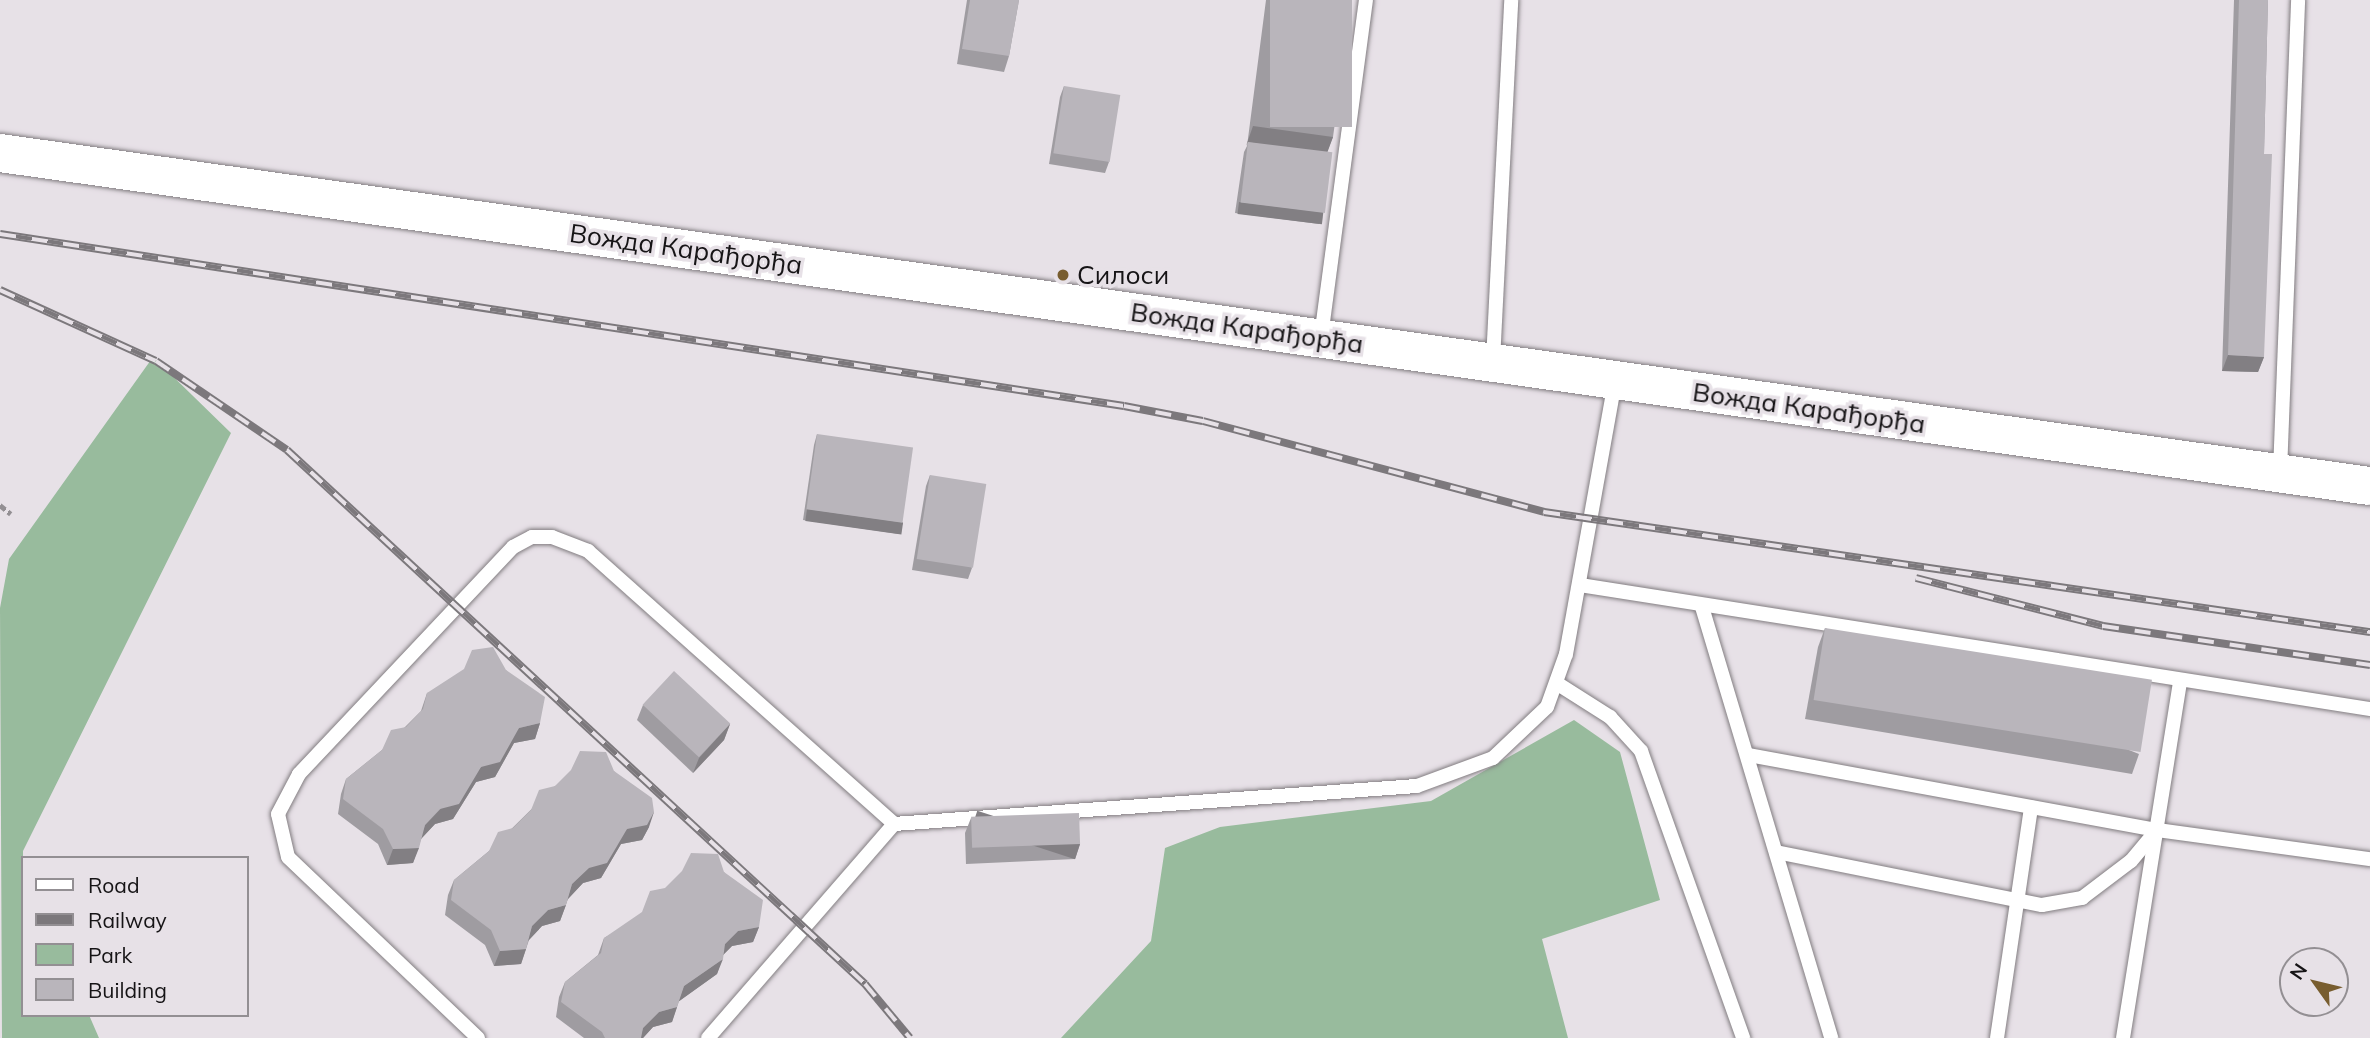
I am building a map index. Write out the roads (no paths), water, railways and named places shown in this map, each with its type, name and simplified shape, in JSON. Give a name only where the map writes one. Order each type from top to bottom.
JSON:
[{"type":"main road","name":"Вожда Карађорђа","points":[[0,153],[2370,486]]},
{"type":"lane","points":[[1321,339],[1366,0]]},
{"type":"lane","points":[[1493,363],[1511,0]]},
{"type":"lane","points":[[2280,473],[2298,0]]},
{"type":"lane","points":[[708,1038],[894,824],[1444,781],[1515,743],[1558,684],[1580,585],[1616,380]]},
{"type":"lane","points":[[478,1038],[288,857],[278,814],[299,774],[513,547],[532,537],[552,537],[588,551],[894,824]]},
{"type":"lane","points":[[1580,585],[1702,607],[2370,709]]},
{"type":"lane","points":[[1702,607],[1831,1038]]},
{"type":"lane","points":[[2123,1038],[2180,682]]},
{"type":"lane","points":[[1558,684],[1610,717],[1641,751],[1743,1038]]},
{"type":"lane","points":[[1748,755],[2157,830],[2370,859]]},
{"type":"lane","points":[[1997,1038],[2031,807]]},
{"type":"lane","points":[[1776,852],[2017,902],[2082,898],[2131,860],[2157,830]]},
{"type":"railway","points":[[0,234],[1124,406],[1203,421],[1544,512],[2370,632]]},
{"type":"railway","points":[[0,290],[156,361],[287,450],[865,984],[910,1038]]},
{"type":"railway","points":[[1916,578],[2103,626],[2370,665]]},
{"type":"place","name":"Силоси","points":[[1063,275]]}]
